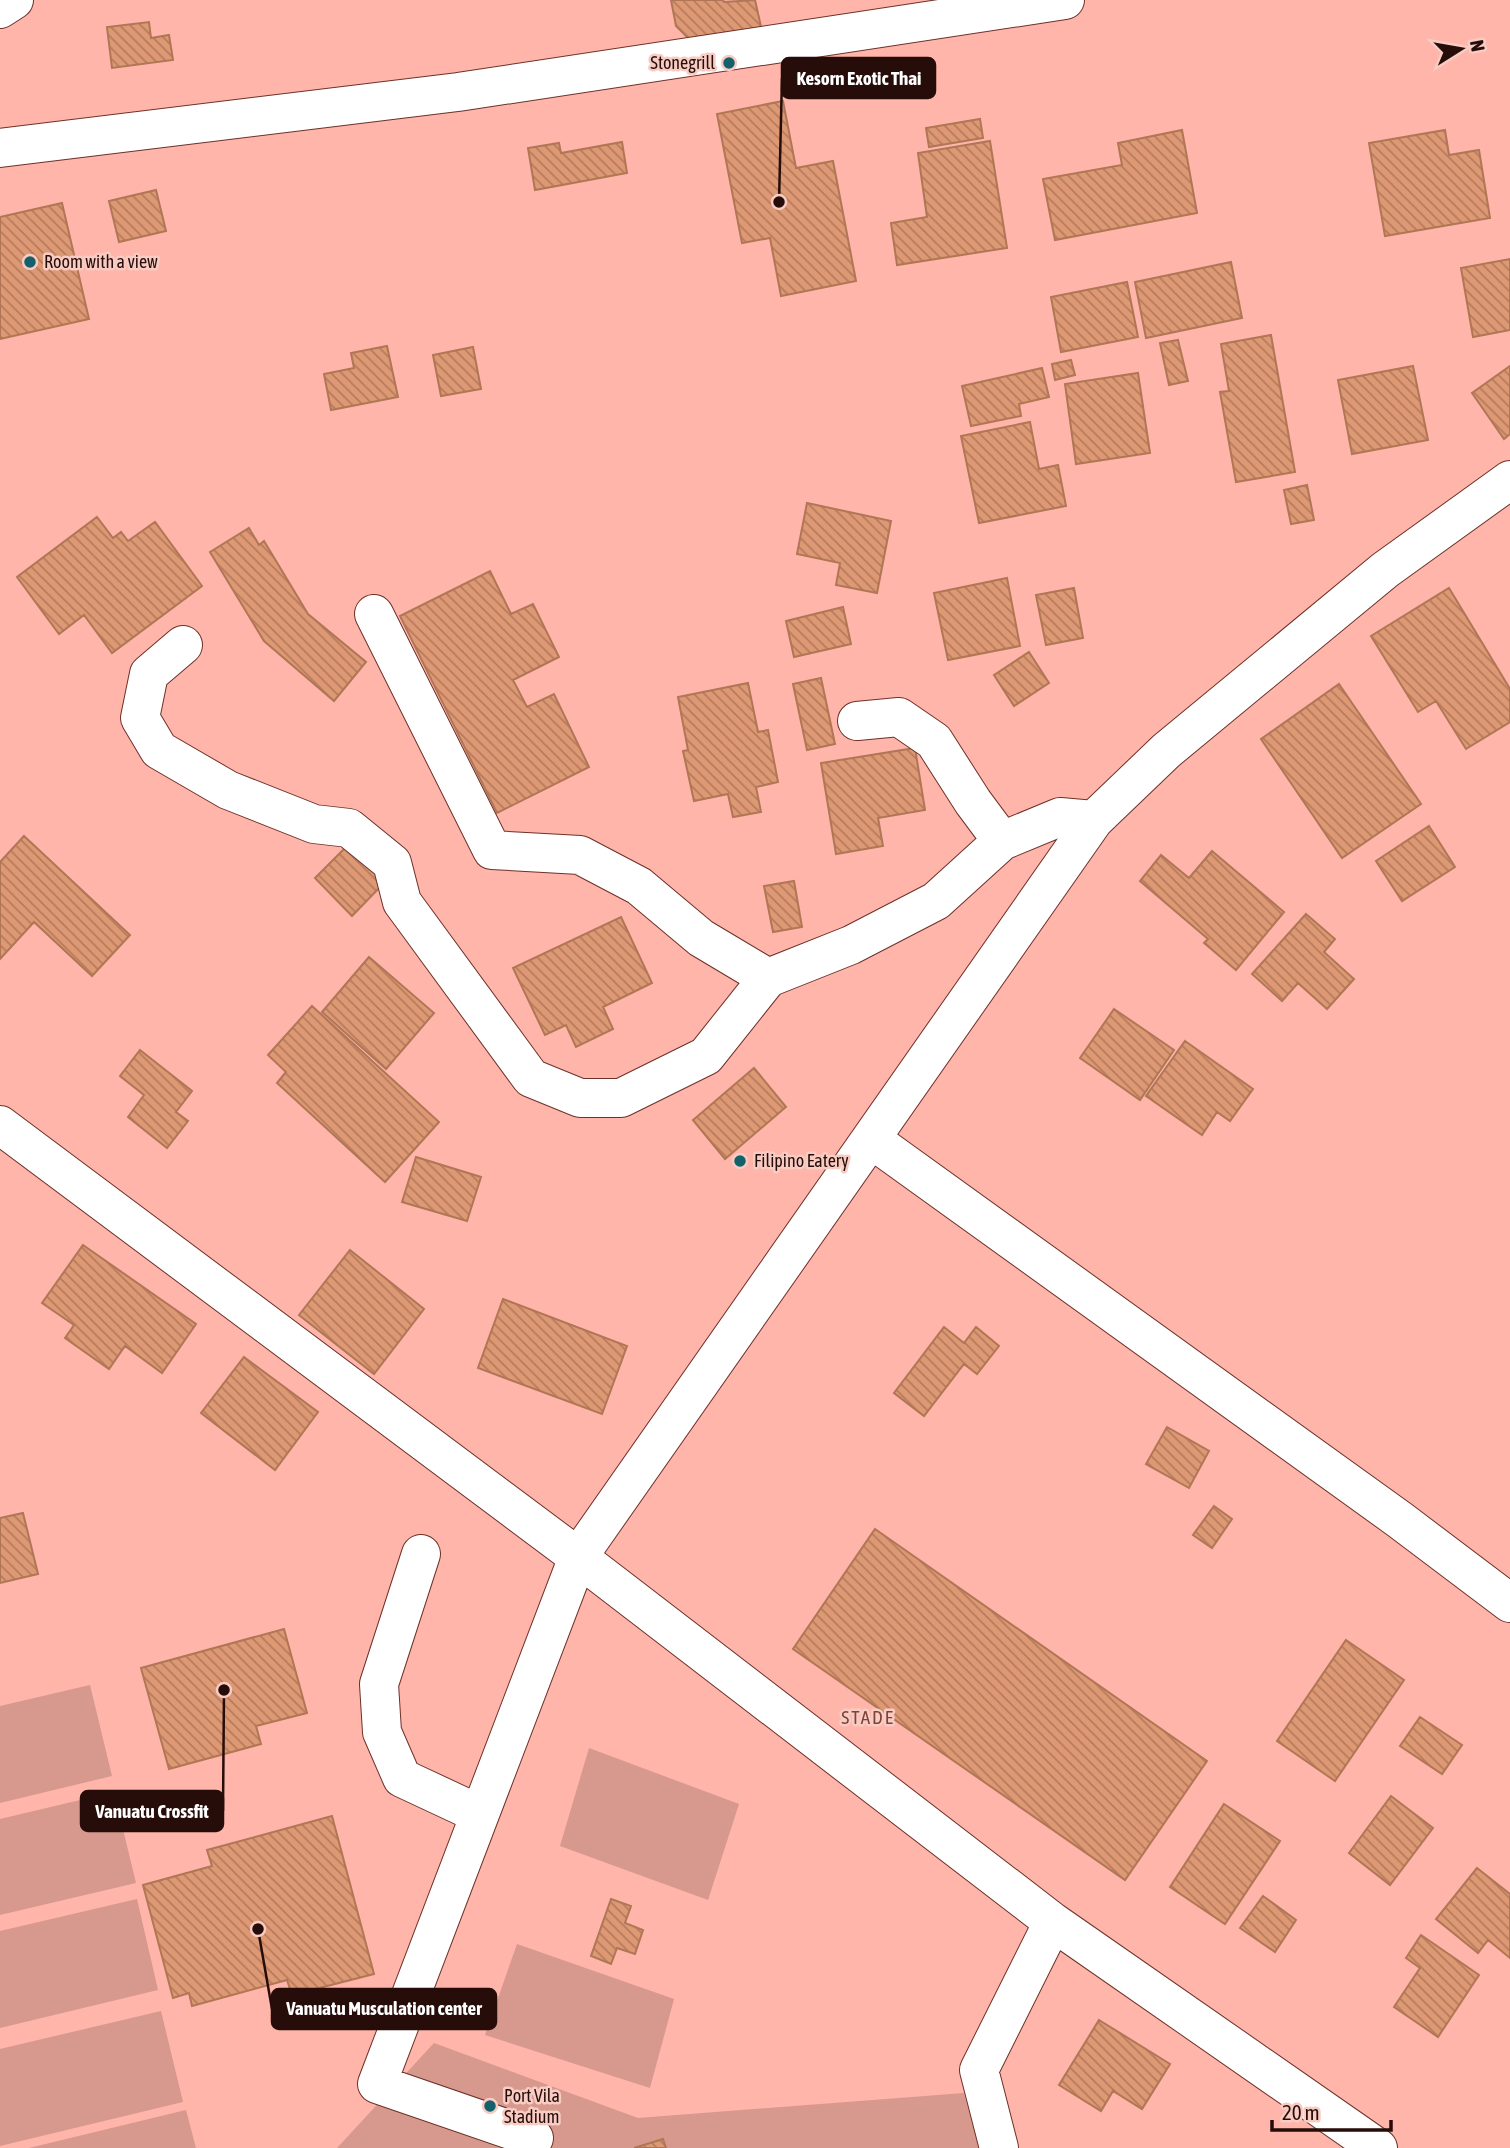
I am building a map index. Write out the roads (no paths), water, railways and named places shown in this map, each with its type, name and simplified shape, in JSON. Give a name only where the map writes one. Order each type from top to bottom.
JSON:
[{"type":"street","points":[[0,9],[14,0]]},
{"type":"street","points":[[0,148],[458,92],[1065,0]]},
{"type":"street","points":[[534,2138],[377,2084],[578,1557],[1094,820],[1166,751],[1385,570],[1510,480]]},
{"type":"street","points":[[374,614],[492,850],[580,855],[639,887],[701,938],[768,978]]},
{"type":"street","points":[[183,645],[149,674],[140,718],[159,750],[229,790],[314,824],[349,828],[392,863],[402,902],[531,1078],[580,1098],[621,1098],[706,1056],[768,978],[851,945],[936,901],[1002,841],[1059,817],[1094,820]]},
{"type":"street","points":[[858,721],[899,717],[934,741],[1002,841]]},
{"type":"street","points":[[0,1125],[578,1557],[1053,1922],[1378,2148]]},
{"type":"street","points":[[871,1139],[1401,1520],[1510,1603]]},
{"type":"street","points":[[421,1554],[379,1685],[382,1732],[402,1778],[479,1814]]},
{"type":"street","points":[[999,2148],[979,2070],[1053,1922]]},
{"type":"place","name":"Stonegrill","points":[[729,63]]},
{"type":"place","name":"Kesorn Exotic Thai","points":[[779,202]]},
{"type":"place","name":"Room with a view","points":[[30,262]]},
{"type":"place","name":"Filipino Eatery","points":[[740,1161]]},
{"type":"place","name":"Vanuatu Crossfit","points":[[224,1690]]},
{"type":"place","name":"Vanuatu Musculation center","points":[[258,1929]]},
{"type":"place","name":"Port Vila Stadium","points":[[490,2106]]},
{"type":"district","name":"STADE","points":[[868,1717]]}]
